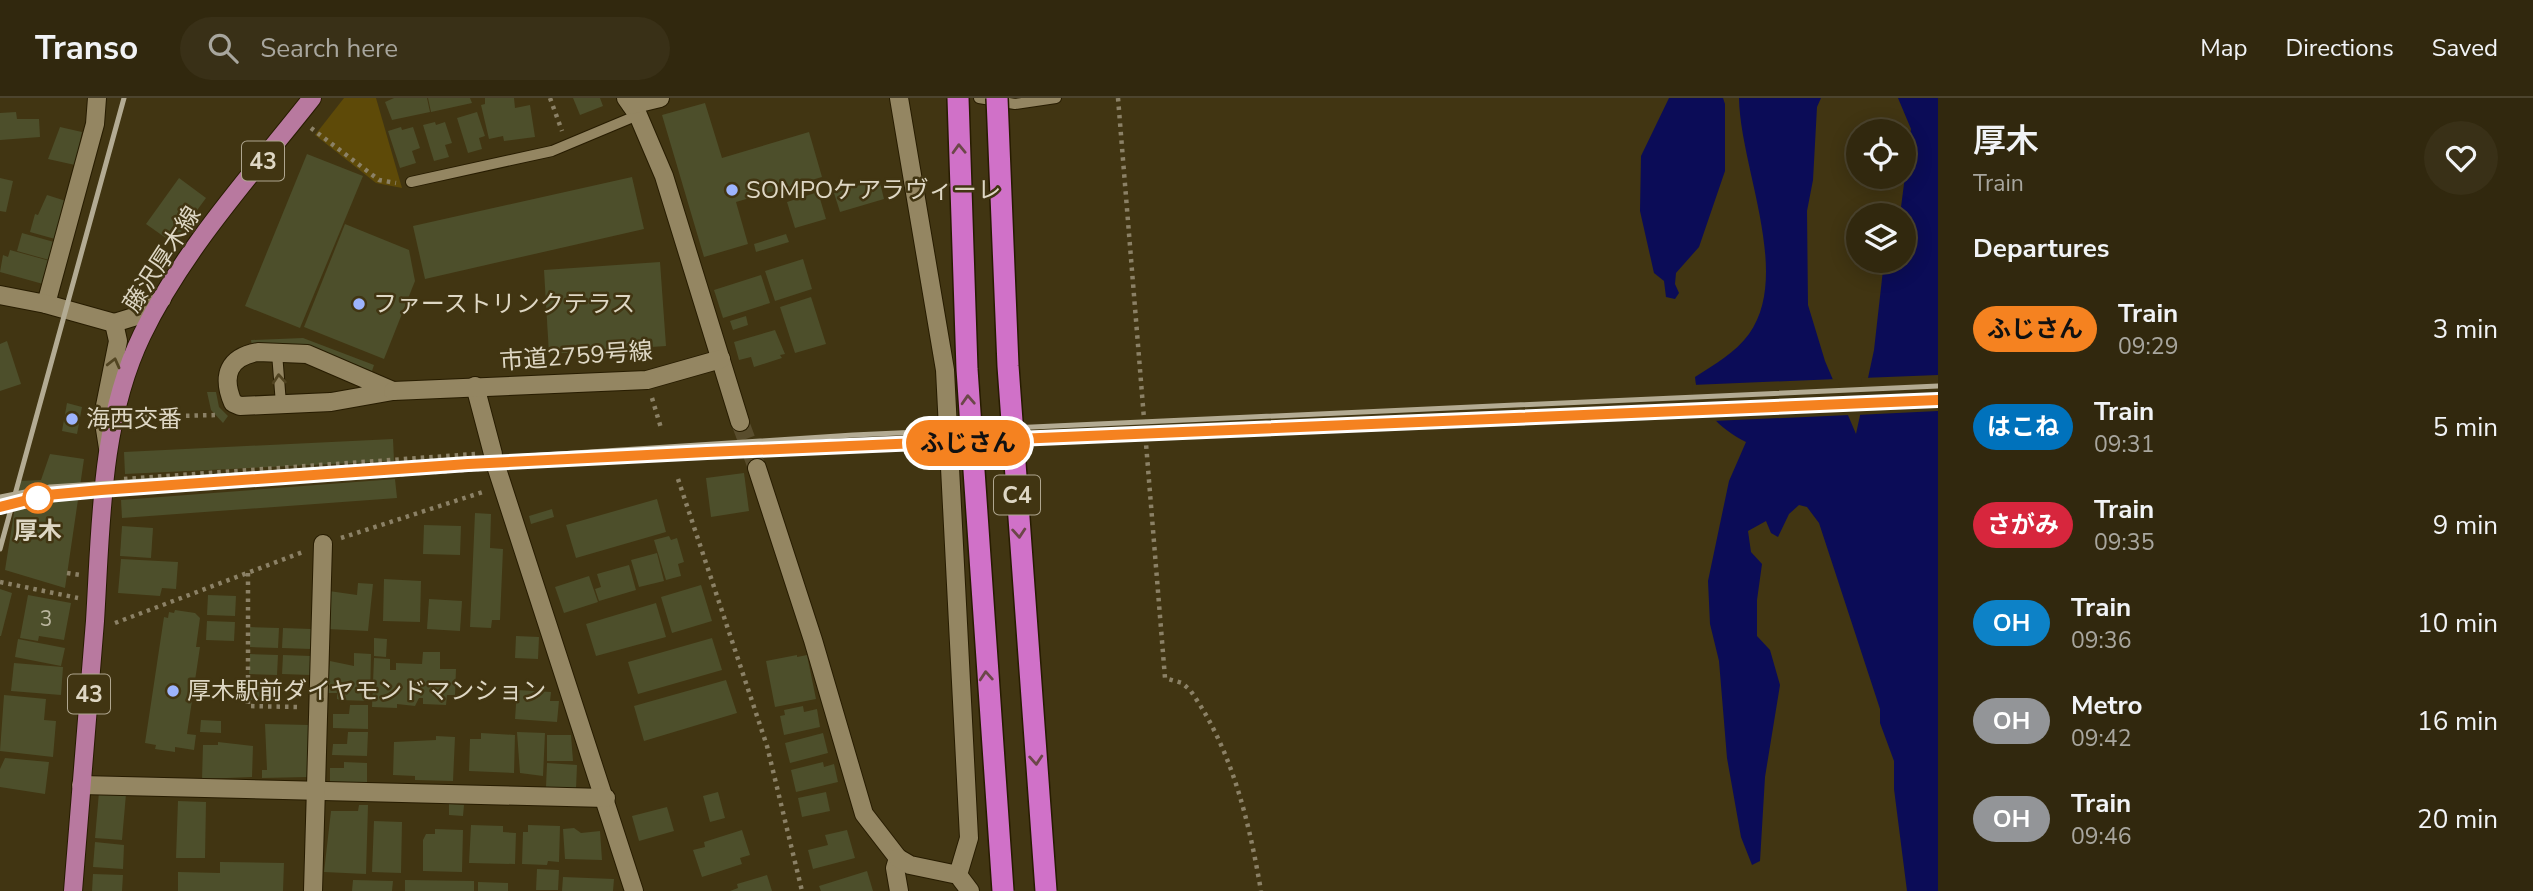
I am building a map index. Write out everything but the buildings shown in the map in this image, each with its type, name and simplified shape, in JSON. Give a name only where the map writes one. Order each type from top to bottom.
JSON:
[{"type":"highway","name":"C4","points":[[958,98],[967,369],[1003,891]]},
{"type":"highway","name":"C4","points":[[997,98],[1008,366],[1046,891]]},
{"type":"highway","points":[[1008,366],[1013,216],[1010,98]]},
{"type":"main road","name":"藤沢厚木線","points":[[73,891],[109,452],[132,361],[162,299],[214,223],[312,98]]},
{"type":"street","points":[[46,303],[95,124],[97,98]]},
{"type":"street","points":[[660,98],[632,106],[664,176],[740,422]]},
{"type":"street","points":[[899,98],[945,370],[969,838],[958,875]]},
{"type":"street","points":[[0,295],[46,303],[114,324],[140,315],[162,299]]},
{"type":"street","points":[[109,452],[103,416],[118,341],[114,324]]},
{"type":"street","points":[[277,353],[306,354],[393,391]]},
{"type":"street","name":"市道2759号線","points":[[277,353],[242,355],[233,362],[229,370],[230,396],[233,403],[331,402],[393,391],[647,380],[721,359]]},
{"type":"street","points":[[331,402],[339,384],[338,368]]},
{"type":"street","points":[[475,386],[497,465],[634,891]]},
{"type":"street","points":[[757,468],[813,640],[864,814],[898,858],[910,865],[958,875],[970,891]]},
{"type":"street","points":[[313,891],[323,544]]},
{"type":"street","points":[[81,785],[606,798]]},
{"type":"street","points":[[898,858],[895,868],[899,891]]},
{"type":"lane","points":[[979,98],[1015,104],[1056,98]]},
{"type":"lane","points":[[411,182],[568,145],[632,106]]},
{"type":"lane","points":[[277,353],[281,404]]},
{"type":"path","points":[[550,98],[568,145]]},
{"type":"path","points":[[1118,98],[1165,678],[1182,683],[1189,690],[1222,747],[1242,800],[1261,891]]},
{"type":"path","points":[[311,127],[379,180],[401,184],[411,182]]},
{"type":"path","points":[[647,380],[661,428]]},
{"type":"path","points":[[120,479],[497,465]]},
{"type":"path","points":[[118,494],[497,465]]},
{"type":"path","points":[[94,621],[119,623],[323,544],[497,465]]},
{"type":"path","points":[[678,479],[767,746],[802,891]]},
{"type":"path","points":[[67,573],[81,576]]},
{"type":"path","points":[[248,573],[248,706],[318,707]]},
{"type":"path","points":[[0,582],[79,598]]},
{"type":"shaded area","points":[[344,98],[376,98],[402,188],[376,183],[315,135]]},
{"type":"shaded area","points":[[1669,98],[1723,98],[1725,104],[1725,171],[1699,247],[1676,273],[1675,284],[1679,293],[1675,299],[1666,297],[1664,281],[1654,273],[1640,211],[1641,156]]},
{"type":"shaded area","points":[[1739,98],[1821,98],[1817,107],[1813,180],[1807,211],[1808,305],[1825,361],[1856,434],[1874,350],[1883,273],[1916,273],[1916,203],[1902,203],[1903,189],[1916,189],[1916,119],[1907,119],[1898,98],[1938,98],[1938,891],[1907,891],[1894,789],[1894,761],[1880,723],[1880,709],[1819,523],[1807,507],[1799,505],[1789,514],[1778,537],[1771,533],[1766,521],[1748,531],[1751,552],[1762,564],[1757,600],[1757,636],[1770,650],[1780,685],[1765,777],[1760,861],[1752,865],[1741,837],[1727,758],[1719,661],[1710,624],[1708,581],[1729,481],[1746,442],[1727,431],[1711,416],[1700,398],[1695,377],[1731,353],[1749,334],[1761,309],[1766,282],[1760,219],[1741,125]]},
{"type":"pier","points":[[1938,375],[1938,411],[1856,415],[1862,378]]},
{"type":"pier","points":[[1837,379],[1850,415],[1712,421],[1693,395],[1692,385]]},
{"type":"tunnel","points":[[740,422],[757,468]]},
{"type":"railway","points":[[0,549],[124,98]]},
{"type":"railway","points":[[0,497],[50,487],[853,435],[1938,386]]},
{"type":"railway","points":[[830,447],[1938,400]]},
{"type":"train","name":"ふじさん","points":[[0,507],[47,495],[101,490],[468,464],[757,449],[932,444],[1938,400]]},
{"type":"place","name":"SOMPOケアラヴィーレ","points":[[732,190]]},
{"type":"place","name":"ファーストリンクテラス","points":[[359,304]]},
{"type":"place","name":"海西交番","points":[[72,419]]},
{"type":"place","name":"厚木","points":[[38,498]]},
{"type":"place","name":"厚木駅前ダイヤモンドマンション","points":[[173,691]]}]
